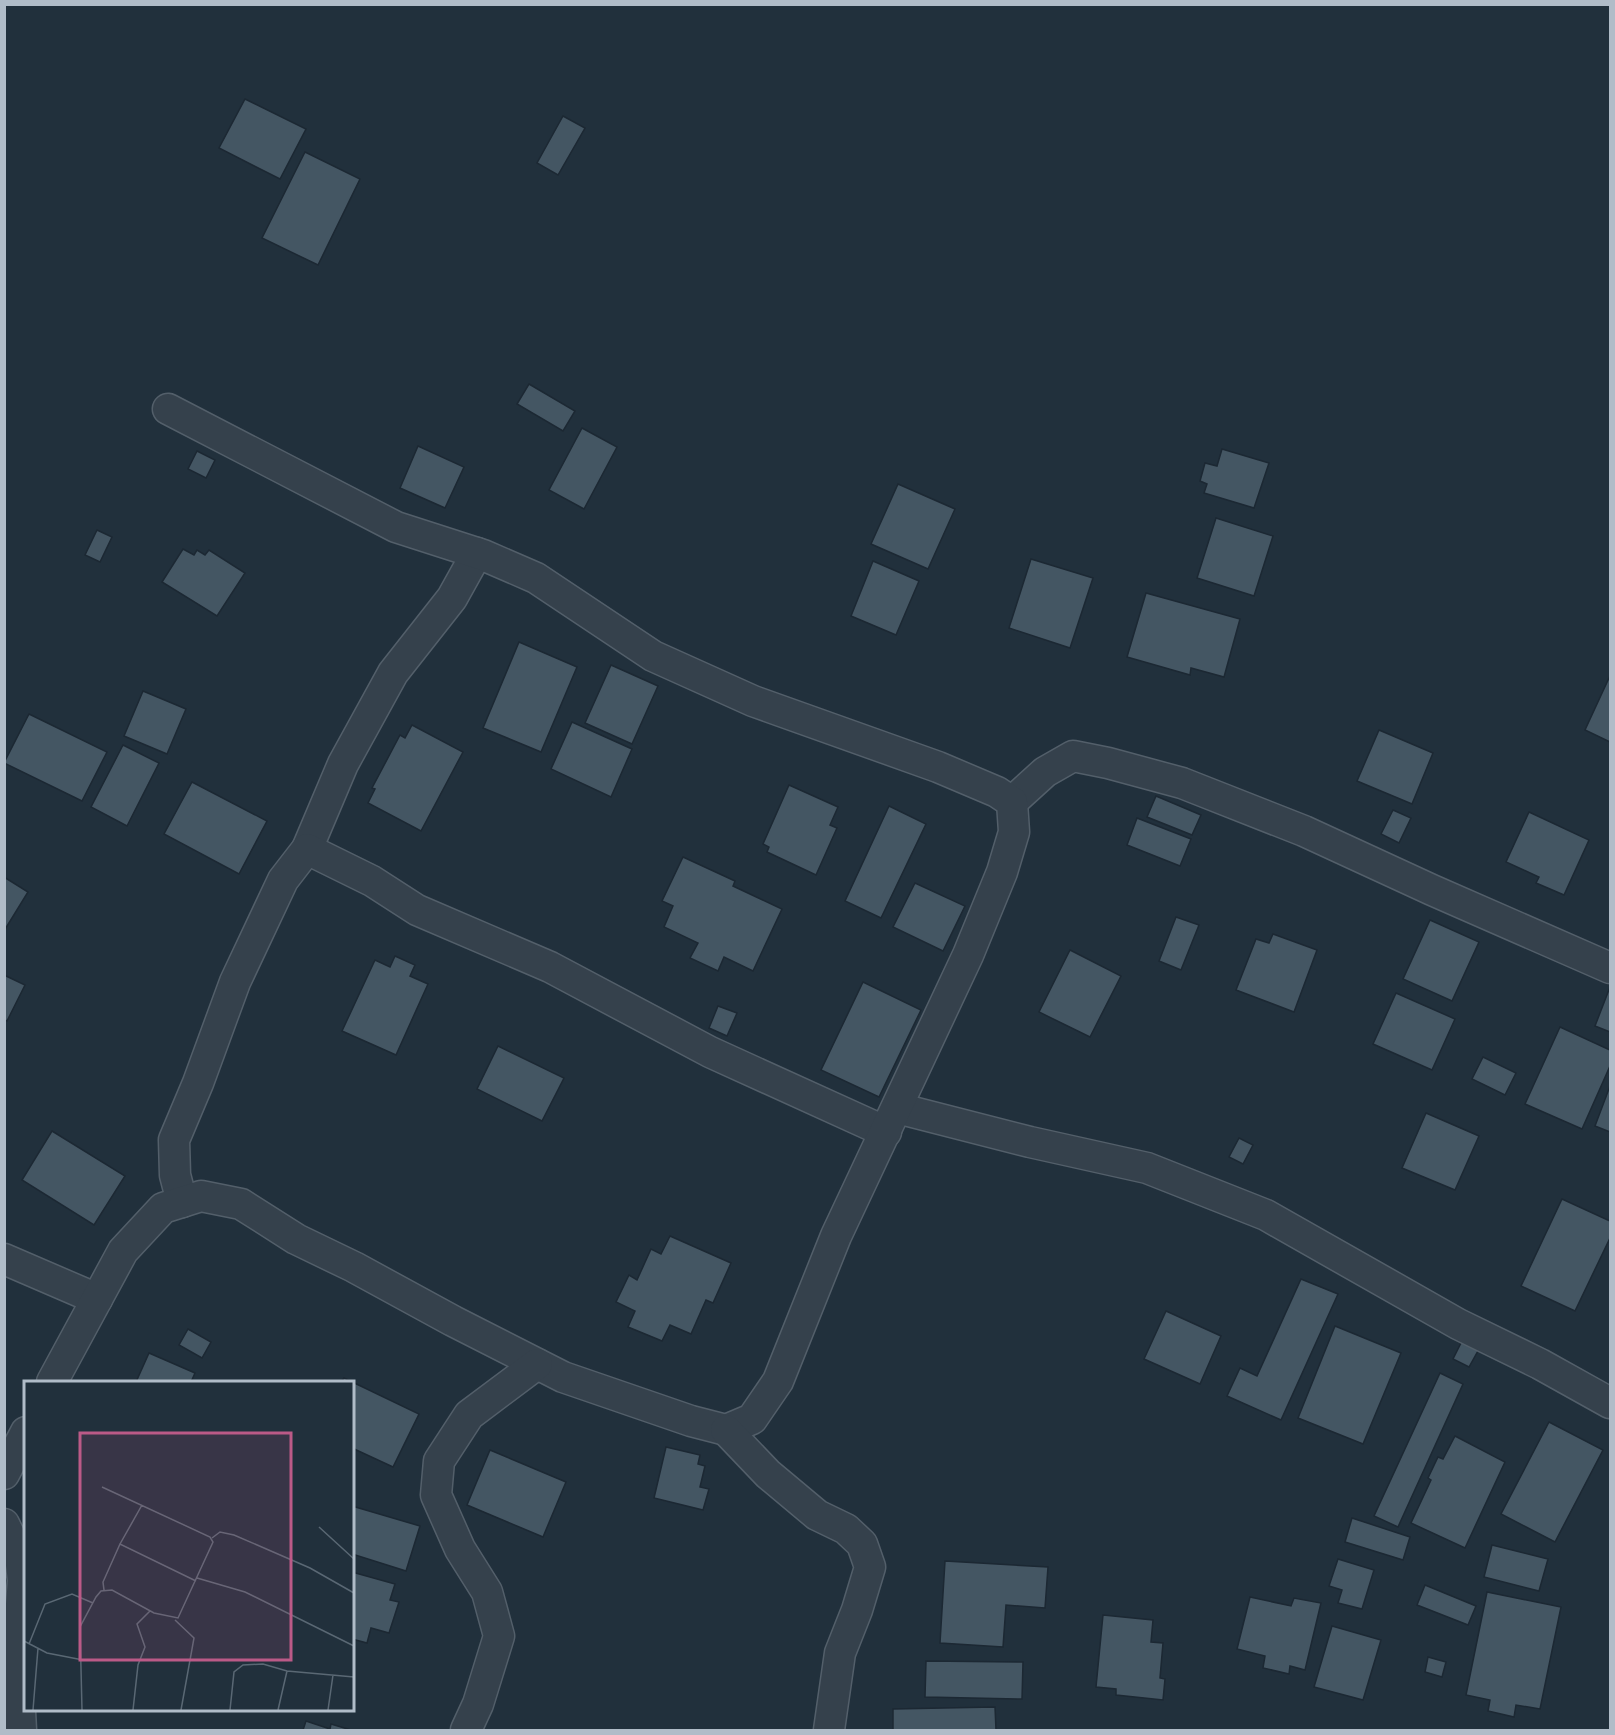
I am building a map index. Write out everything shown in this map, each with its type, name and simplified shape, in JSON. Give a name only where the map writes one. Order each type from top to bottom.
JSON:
[{"type":"street","points":[[168,409],[396,527],[477,553],[536,578],[653,656],[753,701],[938,767],[997,792],[1012,802]]},
{"type":"street","points":[[182,1202],[176,1175],[174,1140],[198,1083],[235,982],[283,880],[307,849],[343,764],[393,673],[452,598],[477,553]]},
{"type":"street","points":[[1012,802],[1045,772],[1073,756],[1182,783],[1304,831],[1611,968]]},
{"type":"street","points":[[726,1430],[752,1419],[778,1381],[836,1236],[968,955],[1002,872],[1014,831],[1012,802]]},
{"type":"street","points":[[307,849],[372,881],[417,910],[550,967],[710,1052],[891,1120],[1030,1142],[1147,1168],[1266,1215],[1458,1324],[1540,1364],[1611,1403]]},
{"type":"street","points":[[53,1381],[123,1251],[163,1208],[201,1196],[241,1204],[296,1239],[354,1266],[453,1321],[563,1377],[691,1421],[726,1430],[768,1474],[817,1515],[846,1529],[862,1544],[870,1567],[857,1610],[840,1653],[829,1731]]},
{"type":"street","points":[[4,1259],[97,1299]]},
{"type":"street","points":[[466,1731],[478,1704],[499,1636],[487,1592],[460,1549],[436,1495],[439,1461],[469,1415],[537,1364]]},
{"type":"street","points":[[4,1474],[24,1436]]},
{"type":"street","points":[[4,1524],[20,1557],[23,1580],[17,1654],[21,1731]]},
{"type":"building","points":[[245,99],[306,129],[280,179],[219,148]]},
{"type":"building","points":[[563,116],[585,128],[558,175],[537,163]]},
{"type":"building","points":[[305,152],[360,179],[318,265],[262,238]]},
{"type":"building","points":[[529,384],[575,411],[563,431],[517,404]]},
{"type":"building","points":[[582,428],[617,447],[584,509],[549,490]]},
{"type":"building","points":[[418,446],[464,467],[445,508],[400,488]]},
{"type":"building","points":[[1222,449],[1269,463],[1254,508],[1204,493],[1207,484],[1200,481],[1205,463],[1217,466]]},
{"type":"building","points":[[197,451],[215,460],[206,478],[188,469]]},
{"type":"building","points":[[898,484],[955,509],[928,569],[871,544]]},
{"type":"building","points":[[1216,518],[1273,536],[1254,596],[1197,578]]},
{"type":"building","points":[[97,530],[112,537],[100,562],[85,555]]},
{"type":"building","points":[[183,549],[194,555],[197,550],[205,555],[209,550],[245,573],[217,616],[162,582]]},
{"type":"building","points":[[1031,559],[1093,578],[1070,648],[1009,628]]},
{"type":"building","points":[[873,561],[919,581],[896,635],[851,616]]},
{"type":"building","points":[[1146,593],[1240,619],[1224,677],[1191,668],[1190,675],[1127,657]]},
{"type":"building","points":[[519,642],[577,667],[541,752],[483,728]]},
{"type":"building","points":[[611,665],[658,686],[632,744],[585,723]]},
{"type":"building","points":[[1610,679],[1610,742],[1585,730]]},
{"type":"building","points":[[143,691],[186,709],[167,754],[124,736]]},
{"type":"building","points":[[29,714],[107,752],[82,801],[4,763]]},
{"type":"building","points":[[572,722],[632,749],[611,797],[551,769]]},
{"type":"building","points":[[412,725],[463,752],[421,831],[368,803],[375,789],[372,788],[400,735],[405,738]]},
{"type":"building","points":[[1379,730],[1433,753],[1412,804],[1357,781]]},
{"type":"building","points":[[123,745],[159,763],[127,826],[91,807]]},
{"type":"building","points":[[192,782],[267,821],[239,874],[164,834]]},
{"type":"building","points":[[789,785],[838,807],[830,825],[837,828],[816,875],[767,852],[769,847],[763,844]]},
{"type":"building","points":[[1156,796],[1201,815],[1192,835],[1147,817]]},
{"type":"building","points":[[889,806],[926,824],[881,918],[845,901]]},
{"type":"building","points":[[1393,810],[1411,818],[1399,843],[1381,834]]},
{"type":"building","points":[[1529,812],[1589,840],[1564,895],[1536,883],[1539,877],[1506,862]]},
{"type":"building","points":[[1137,818],[1191,839],[1180,866],[1127,845]]},
{"type":"building","points":[[683,857],[735,881],[733,886],[782,909],[753,971],[724,957],[718,971],[690,958],[698,943],[664,927],[673,906],[662,901]]},
{"type":"building","points":[[4,877],[28,892],[4,931]]},
{"type":"building","points":[[915,883],[965,906],[943,951],[893,927]]},
{"type":"building","points":[[1176,917],[1199,925],[1181,970],[1159,961]]},
{"type":"building","points":[[1430,920],[1479,942],[1452,1001],[1403,979]]},
{"type":"building","points":[[1273,934],[1317,950],[1294,1012],[1236,990],[1256,939],[1269,943]]},
{"type":"building","points":[[1070,950],[1121,976],[1090,1037],[1039,1012]]},
{"type":"building","points":[[395,956],[415,965],[410,976],[428,984],[396,1055],[342,1031],[375,960],[390,967]]},
{"type":"building","points":[[4,975],[25,985],[7,1021],[4,1019]]},
{"type":"building","points":[[863,982],[921,1010],[879,1097],[821,1070]]},
{"type":"building","points":[[1610,987],[1610,1032],[1595,1026]]},
{"type":"building","points":[[1396,993],[1455,1019],[1432,1070],[1373,1044]]},
{"type":"building","points":[[718,1006],[737,1013],[727,1036],[709,1028]]},
{"type":"building","points":[[1560,1027],[1610,1050],[1610,1066],[1582,1129],[1525,1104]]},
{"type":"building","points":[[498,1046],[564,1078],[542,1121],[477,1089]]},
{"type":"building","points":[[1483,1057],[1516,1073],[1505,1095],[1472,1079]]},
{"type":"building","points":[[1610,1086],[1610,1132],[1595,1126]]},
{"type":"building","points":[[1426,1113],[1479,1136],[1455,1190],[1402,1168]]},
{"type":"building","points":[[52,1131],[125,1176],[94,1225],[22,1180]]},
{"type":"building","points":[[1239,1138],[1253,1145],[1243,1164],[1229,1157]]},
{"type":"building","points":[[1562,1199],[1610,1221],[1610,1238],[1575,1311],[1521,1286]]},
{"type":"building","points":[[670,1236],[731,1263],[713,1303],[706,1300],[691,1334],[670,1325],[662,1341],[628,1327],[635,1311],[616,1302],[629,1275],[637,1280],[651,1249],[661,1254]]},
{"type":"building","points":[[1301,1279],[1338,1294],[1281,1420],[1227,1396],[1240,1368],[1257,1376]]},
{"type":"building","points":[[1166,1311],[1221,1336],[1200,1384],[1144,1359]]},
{"type":"building","points":[[1335,1326],[1401,1353],[1363,1444],[1298,1418]]},
{"type":"building","points":[[188,1329],[211,1342],[202,1358],[179,1345]]},
{"type":"building","points":[[1462,1341],[1479,1349],[1469,1367],[1453,1359]]},
{"type":"building","points":[[149,1353],[195,1373],[191,1381],[136,1381]]},
{"type":"building","points":[[1440,1373],[1463,1384],[1398,1527],[1374,1516]]},
{"type":"building","points":[[354,1383],[419,1414],[393,1467],[354,1449]]},
{"type":"building","points":[[1549,1422],[1603,1450],[1555,1542],[1501,1514]]},
{"type":"building","points":[[1455,1436],[1505,1462],[1465,1548],[1411,1523],[1431,1480],[1428,1478],[1438,1457],[1443,1459]]},
{"type":"building","points":[[666,1447],[700,1455],[698,1464],[705,1466],[700,1487],[709,1489],[703,1510],[654,1498]]},
{"type":"building","points":[[490,1450],[566,1482],[543,1537],[467,1505]]},
{"type":"building","points":[[354,1507],[420,1526],[406,1571],[354,1555]]},
{"type":"building","points":[[1352,1518],[1410,1537],[1403,1560],[1345,1542]]},
{"type":"building","points":[[1492,1545],[1548,1559],[1539,1591],[1484,1577]]},
{"type":"building","points":[[1338,1559],[1374,1570],[1362,1609],[1338,1603],[1342,1590],[1329,1586]]},
{"type":"building","points":[[945,1561],[1048,1567],[1045,1608],[1006,1605],[1003,1647],[940,1643]]},
{"type":"building","points":[[354,1573],[395,1584],[390,1600],[399,1602],[389,1633],[371,1628],[367,1643],[354,1640]]},
{"type":"building","points":[[1425,1585],[1476,1606],[1468,1625],[1417,1605]]},
{"type":"building","points":[[1487,1592],[1561,1607],[1540,1709],[1516,1705],[1514,1717],[1488,1711],[1490,1700],[1466,1695]]},
{"type":"building","points":[[1250,1597],[1291,1606],[1294,1598],[1321,1603],[1305,1670],[1290,1666],[1289,1674],[1263,1668],[1265,1656],[1237,1649]]},
{"type":"building","points":[[1103,1615],[1153,1620],[1151,1642],[1163,1643],[1160,1678],[1165,1679],[1163,1700],[1116,1695],[1116,1689],[1096,1687]]},
{"type":"building","points":[[1332,1626],[1381,1640],[1363,1700],[1314,1687]]},
{"type":"building","points":[[1428,1657],[1446,1662],[1442,1677],[1425,1672]]},
{"type":"building","points":[[926,1661],[1023,1662],[1022,1699],[925,1697]]},
{"type":"building","points":[[995,1707],[996,1730],[893,1730],[893,1709]]},
{"type":"building","points":[[306,1721],[330,1729],[331,1724],[351,1730],[303,1730]]}]
